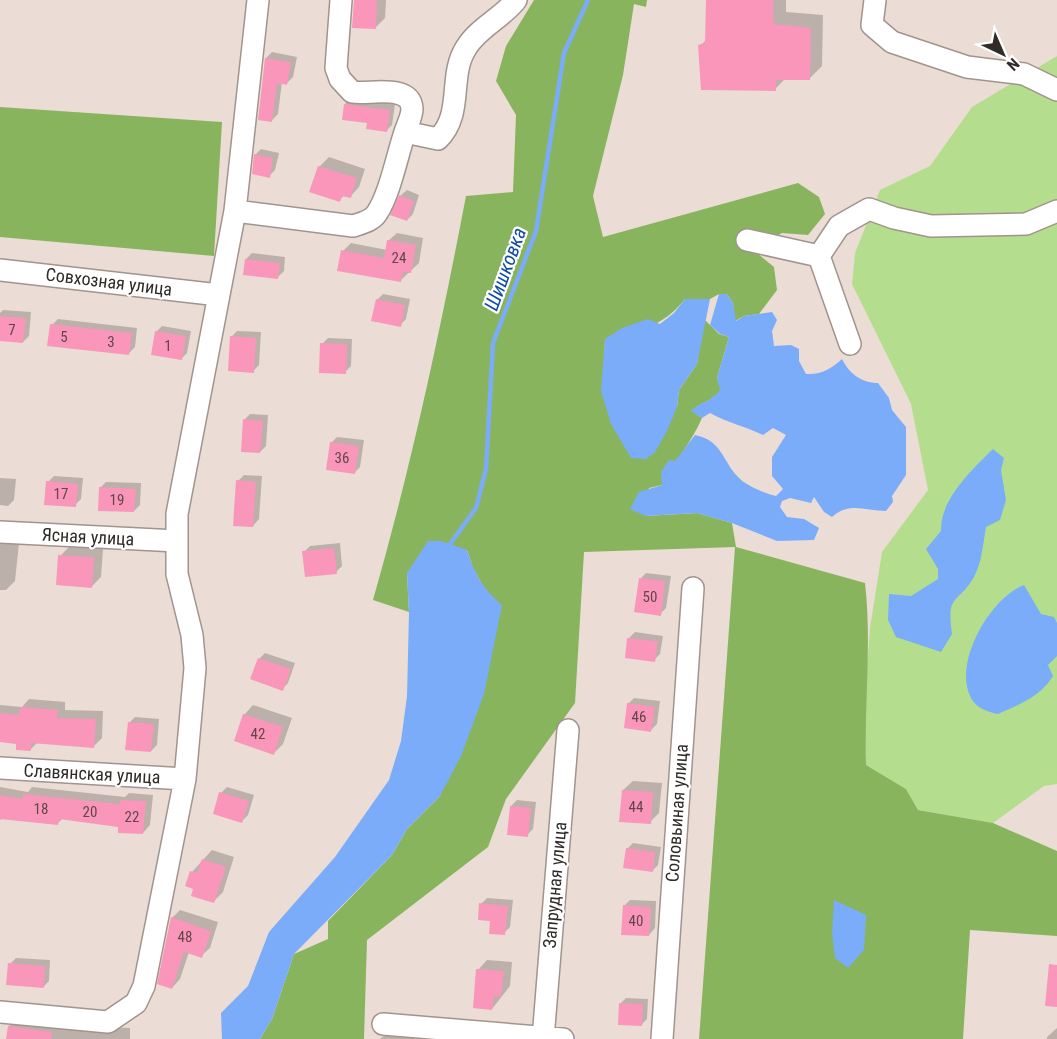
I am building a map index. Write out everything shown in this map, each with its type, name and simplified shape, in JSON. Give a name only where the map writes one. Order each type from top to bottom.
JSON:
[{"type":"street","points":[[0,1012],[108,1022],[136,1003],[144,986],[185,779],[195,668],[192,635],[177,574],[177,514],[235,211],[258,0]]},
{"type":"street","points":[[235,211],[353,226],[368,221],[377,213],[412,108],[408,98],[400,92],[352,92],[340,79],[336,68],[341,0]]},
{"type":"street","points":[[405,132],[438,139],[445,132],[452,122],[460,63],[465,49],[516,0]]},
{"type":"street","points":[[875,0],[872,25],[892,42],[967,67],[1024,74],[1057,90]]},
{"type":"street","points":[[819,256],[839,226],[869,209],[894,218],[931,226],[1026,224],[1057,211]]},
{"type":"street","points":[[747,240],[819,256]]},
{"type":"street","points":[[819,256],[850,344]]},
{"type":"street","name":"Совхозная улица","points":[[0,270],[219,295]]},
{"type":"street","name":"Ясная улица","points":[[0,532],[177,541]]},
{"type":"street","name":"Соловьиная улица","points":[[662,1039],[693,588]]},
{"type":"street","name":"Запрудная улица","points":[[543,1039],[568,730]]},
{"type":"street","name":"Славянская улица","points":[[0,768],[185,779]]},
{"type":"street","points":[[383,1024],[563,1039]]},
{"type":"green space","points":[[534,0],[647,0],[646,7],[634,4],[623,75],[593,196],[603,237],[798,183],[819,197],[825,214],[808,235],[782,233],[752,249],[774,267],[777,290],[759,314],[744,316],[735,321],[733,303],[727,294],[719,294],[710,299],[685,299],[658,322],[639,330],[605,339],[604,362],[677,407],[679,390],[697,364],[704,319],[719,334],[729,337],[717,378],[721,390],[692,411],[702,418],[662,485],[649,488],[646,516],[697,513],[732,523],[736,547],[865,583],[868,629],[866,765],[906,789],[918,810],[993,823],[1057,851],[1057,936],[970,930],[963,1039],[699,1039],[735,547],[584,552],[575,703],[506,799],[488,847],[367,940],[364,1039],[260,1039],[272,1019],[294,954],[328,939],[328,921],[392,855],[407,829],[440,796],[486,591],[473,568],[467,550],[407,573],[409,612],[373,600],[424,399],[466,196],[513,192],[516,115],[496,81],[506,46]]},
{"type":"green space","points":[[1057,56],[1057,784],[1044,786],[993,823],[918,810],[906,789],[866,765],[864,706],[870,628],[882,552],[928,490],[911,404],[852,284],[855,253],[880,190],[930,166],[972,107]]},
{"type":"green space","points":[[0,107],[222,122],[214,256],[0,237]]},
{"type":"water","points":[[719,294],[727,294],[733,303],[736,321],[744,316],[772,312],[777,320],[772,331],[774,346],[791,345],[799,349],[799,361],[806,374],[826,371],[842,359],[856,376],[872,383],[878,383],[889,398],[892,410],[906,427],[906,475],[892,496],[893,502],[886,511],[851,508],[832,517],[824,512],[814,497],[811,503],[790,498],[782,501],[780,507],[787,517],[804,519],[819,528],[814,540],[777,541],[732,523],[697,513],[646,516],[630,509],[639,492],[662,485],[661,472],[669,460],[675,461],[695,435],[717,447],[733,471],[745,483],[776,496],[783,489],[772,476],[772,457],[786,435],[773,428],[763,435],[710,413],[702,418],[691,411],[720,390],[717,378],[729,337],[720,334],[710,325]]},
{"type":"water","points":[[685,299],[710,299],[697,364],[679,390],[677,407],[655,452],[646,459],[631,458],[611,424],[601,391],[605,339],[622,328],[648,319],[660,324],[674,313]]},
{"type":"water","points":[[993,449],[1004,458],[1001,470],[1006,500],[1000,520],[986,527],[981,559],[974,577],[952,605],[952,634],[941,652],[896,637],[888,620],[889,594],[911,596],[938,579],[938,569],[926,549],[941,531],[942,519],[951,497]]},
{"type":"water","points":[[428,541],[441,541],[467,550],[480,580],[502,605],[484,694],[461,756],[440,796],[407,829],[392,855],[294,954],[272,1019],[260,1039],[222,1039],[221,1013],[248,986],[269,932],[335,857],[389,780],[401,741],[407,696],[409,613],[407,573]]},
{"type":"water","points":[[1024,585],[1041,614],[1054,617],[1057,623],[1057,656],[1048,665],[1053,676],[1036,694],[998,714],[983,709],[971,698],[966,684],[967,667],[978,633],[988,617],[1011,592]]},
{"type":"water","points":[[834,900],[866,915],[864,950],[848,968],[835,958],[832,933]]},
{"type":"building","points":[[354,0],[377,0],[376,29],[352,28]]},
{"type":"building","points":[[706,0],[773,0],[774,24],[811,28],[810,80],[776,80],[776,91],[701,90],[698,45],[705,43]]},
{"type":"building","points":[[265,58],[291,62],[287,85],[277,83],[272,122],[258,120]]},
{"type":"building","points":[[344,104],[390,110],[387,132],[366,129],[367,123],[342,120]]},
{"type":"building","points":[[254,154],[273,158],[270,178],[252,174]]},
{"type":"building","points":[[318,166],[357,178],[351,198],[342,196],[340,202],[309,192]]},
{"type":"building","points":[[399,195],[414,201],[407,221],[390,215]]},
{"type":"building","points":[[387,240],[416,245],[411,273],[403,272],[401,282],[337,271],[341,250],[384,258]]},
{"type":"building","points":[[245,259],[280,263],[278,279],[243,275]]},
{"type":"building","points":[[376,299],[405,305],[401,327],[371,321]]},
{"type":"building","points":[[0,316],[26,318],[23,343],[0,341]]},
{"type":"building","points":[[50,324],[132,333],[129,355],[47,346]]},
{"type":"building","points":[[155,331],[186,336],[182,360],[151,355]]},
{"type":"building","points":[[230,336],[256,338],[254,373],[228,371]]},
{"type":"building","points":[[320,343],[347,344],[346,374],[319,373]]},
{"type":"building","points":[[243,419],[263,421],[260,453],[241,452]]},
{"type":"building","points":[[330,442],[359,446],[355,474],[326,470]]},
{"type":"building","points":[[236,480],[256,482],[253,527],[233,526]]},
{"type":"building","points":[[46,481],[78,484],[76,507],[44,505]]},
{"type":"building","points":[[99,487],[136,489],[134,512],[98,511]]},
{"type":"building","points":[[334,548],[337,574],[305,577],[302,551]]},
{"type":"building","points":[[58,555],[94,557],[92,588],[56,585]]},
{"type":"building","points":[[639,578],[665,581],[661,616],[634,612]]},
{"type":"building","points":[[627,638],[658,641],[655,662],[625,658]]},
{"type":"building","points":[[258,658],[291,669],[283,691],[250,679]]},
{"type":"building","points":[[627,703],[655,707],[651,732],[624,728]]},
{"type":"building","points":[[20,707],[58,710],[57,718],[96,719],[94,748],[31,743],[31,751],[16,750],[16,744],[0,742],[0,713],[19,715]]},
{"type":"building","points":[[243,714],[283,727],[274,755],[234,741]]},
{"type":"building","points":[[128,722],[154,724],[151,752],[125,750]]},
{"type":"building","points":[[622,790],[653,792],[651,824],[619,822]]},
{"type":"building","points":[[219,792],[249,801],[242,823],[213,814]]},
{"type":"building","points":[[23,794],[120,804],[120,800],[146,801],[143,834],[118,833],[118,827],[59,819],[58,825],[0,819],[0,795],[23,799]]},
{"type":"building","points":[[510,806],[531,808],[528,837],[507,835]]},
{"type":"building","points":[[626,848],[655,852],[653,872],[623,868]]},
{"type":"building","points":[[202,859],[226,867],[214,903],[191,896],[193,889],[185,886],[190,871],[197,873]]},
{"type":"building","points":[[479,903],[508,906],[505,935],[489,934],[490,921],[478,920]]},
{"type":"building","points":[[623,905],[651,907],[649,936],[621,935]]},
{"type":"building","points":[[171,917],[211,931],[202,958],[184,952],[172,989],[157,984]]},
{"type":"building","points":[[8,963],[45,966],[44,988],[6,985]]},
{"type":"building","points":[[1049,964],[1057,965],[1057,1007],[1045,1006]]},
{"type":"building","points":[[476,969],[504,971],[501,997],[494,996],[492,1010],[473,1008]]},
{"type":"building","points":[[619,1003],[643,1004],[642,1026],[618,1025]]},
{"type":"building","points":[[8,1026],[52,1032],[51,1039],[6,1039]]},
{"type":"waterway","name":"Шишковка","points":[[450,544],[476,508],[486,469],[493,343],[536,231],[564,53],[588,0]]}]
